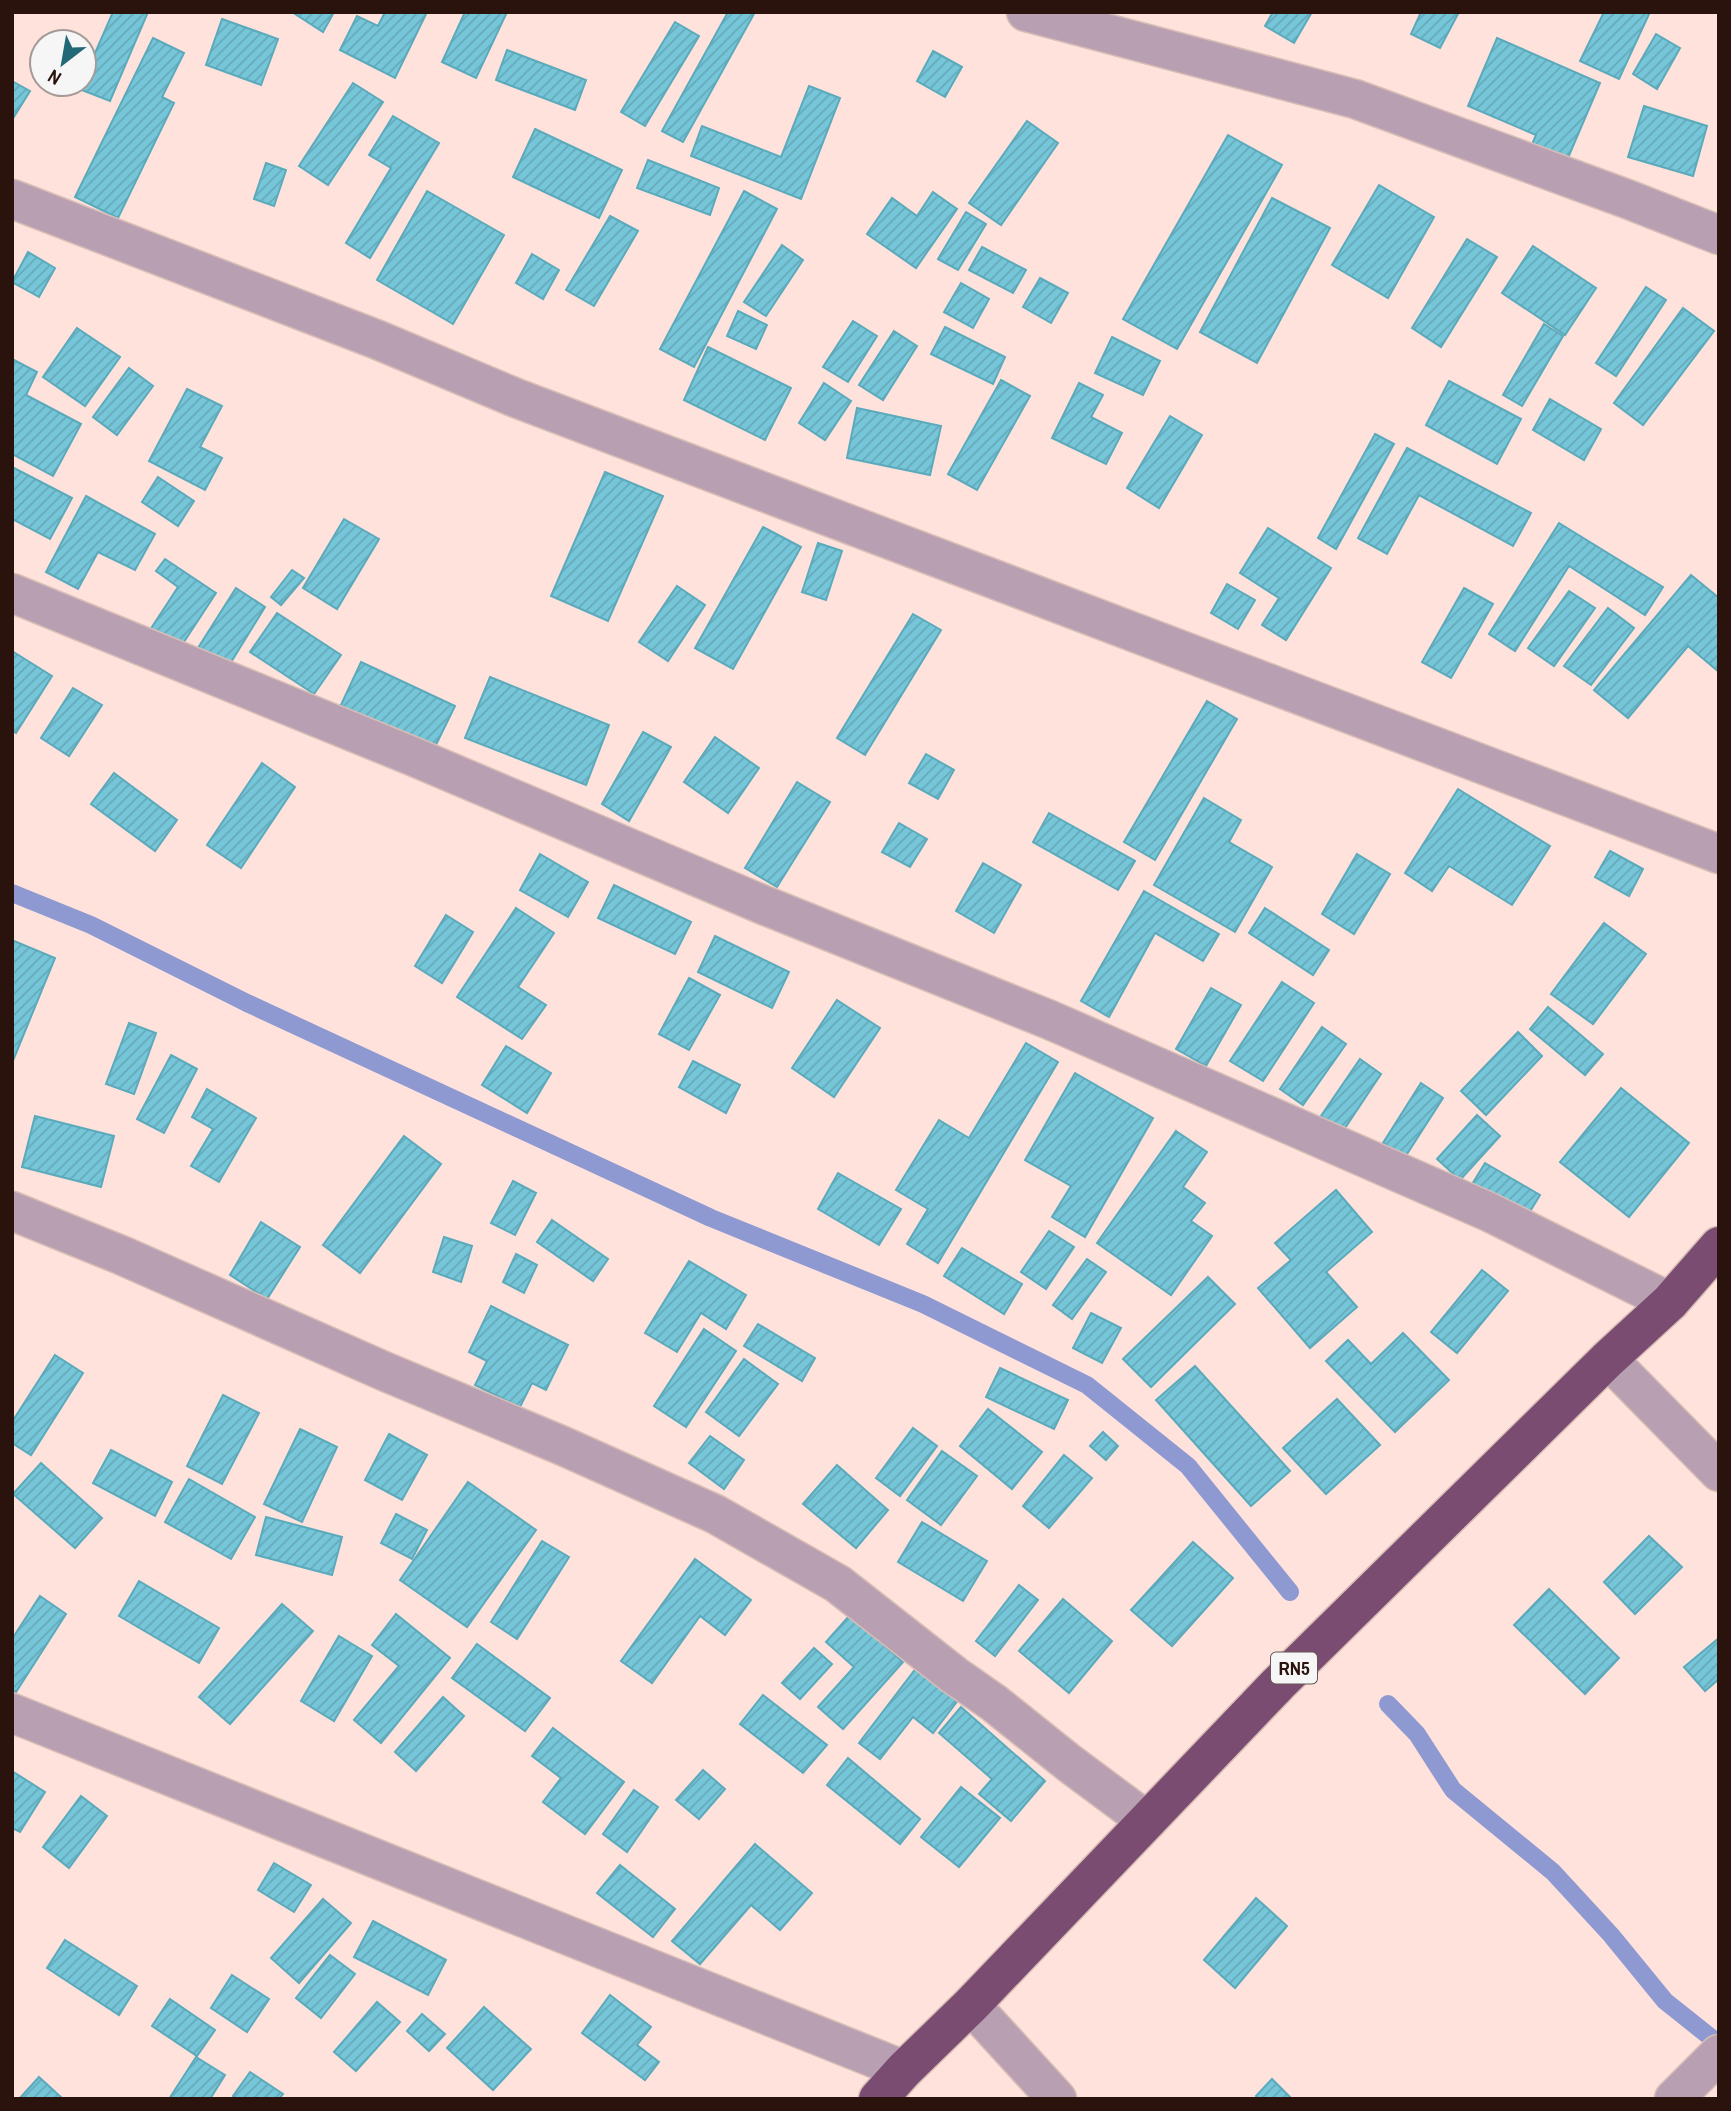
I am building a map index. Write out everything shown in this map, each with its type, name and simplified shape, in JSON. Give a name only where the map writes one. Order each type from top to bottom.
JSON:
[{"type":"highway","name":"RN5","points":[[878,2099],[1278,1684],[1608,1359],[1670,1302],[1719,1246]]},
{"type":"street","points":[[1026,12],[1355,99],[1719,235]]},
{"type":"street","points":[[12,199],[365,335],[516,398],[1719,853]]},
{"type":"street","points":[[12,593],[412,756],[766,906],[1050,1020],[1489,1212],[1670,1302]]},
{"type":"street","points":[[12,1211],[121,1255],[715,1514],[838,1584],[1147,1821]]},
{"type":"street","points":[[1608,1359],[1719,1472]]},
{"type":"street","points":[[12,1713],[904,2070]]},
{"type":"street","points":[[971,2005],[1057,2099]]},
{"type":"street","points":[[1674,2099],[1719,2054]]},
{"type":"building","points":[[113,12],[148,12],[110,101],[98,96],[98,46]]},
{"type":"building","points":[[292,12],[334,12],[323,32]]},
{"type":"building","points":[[385,12],[427,12],[395,78],[340,50],[357,16],[378,26]]},
{"type":"building","points":[[465,12],[507,12],[476,78],[442,62]]},
{"type":"building","points":[[728,12],[755,12],[683,142],[662,131]]},
{"type":"building","points":[[1273,12],[1312,12],[1294,43],[1265,26]]},
{"type":"building","points":[[1421,12],[1459,12],[1440,48],[1411,34]]},
{"type":"building","points":[[1604,12],[1650,12],[1619,79],[1580,61]]},
{"type":"building","points":[[222,19],[278,39],[261,85],[206,65]]},
{"type":"building","points":[[675,22],[699,36],[645,126],[621,112]]},
{"type":"building","points":[[1656,34],[1680,48],[1657,89],[1633,74]]},
{"type":"building","points":[[153,38],[184,53],[162,97],[174,103],[118,218],[75,197]]},
{"type":"building","points":[[1497,38],[1600,83],[1565,165],[1530,149],[1536,135],[1468,106]]},
{"type":"building","points":[[507,50],[586,80],[575,110],[496,80]]},
{"type":"building","points":[[933,51],[962,67],[945,97],[917,81]]},
{"type":"building","points":[[12,81],[28,90],[28,94],[12,120]]},
{"type":"building","points":[[353,83],[383,102],[328,185],[299,166]]},
{"type":"building","points":[[809,86],[840,98],[801,199],[691,156],[702,126],[781,157]]},
{"type":"building","points":[[1644,106],[1707,126],[1693,176],[1628,157]]},
{"type":"building","points":[[393,116],[439,143],[370,258],[346,243],[391,168],[369,155]]},
{"type":"building","points":[[1027,121],[1058,143],[1001,225],[969,203]]},
{"type":"building","points":[[535,129],[622,170],[599,218],[513,177]]},
{"type":"building","points":[[1228,135],[1282,165],[1177,349],[1123,319]]},
{"type":"building","points":[[648,160],[719,188],[710,215],[637,188]]},
{"type":"building","points":[[266,163],[286,170],[274,206],[254,199]]},
{"type":"building","points":[[1379,185],[1434,217],[1388,298],[1332,265]]},
{"type":"building","points":[[427,191],[504,235],[453,324],[377,280]]},
{"type":"building","points":[[744,191],[777,209],[694,367],[660,349]]},
{"type":"building","points":[[933,192],[957,209],[916,268],[867,234],[892,198],[917,216]]},
{"type":"building","points":[[1272,198],[1330,228],[1257,363],[1200,332]]},
{"type":"building","points":[[966,212],[986,224],[958,270],[938,259]]},
{"type":"building","points":[[610,216],[638,231],[594,306],[566,290]]},
{"type":"building","points":[[1467,239],[1497,257],[1441,347],[1412,328]]},
{"type":"building","points":[[782,245],[803,260],[766,316],[744,302]]},
{"type":"building","points":[[1533,246],[1596,288],[1565,335],[1502,293]]},
{"type":"building","points":[[982,247],[1026,270],[1013,293],[969,270]]},
{"type":"building","points":[[28,252],[55,268],[39,297],[12,282]]},
{"type":"building","points":[[532,254],[559,270],[543,299],[516,283]]},
{"type":"building","points":[[1040,278],[1068,293],[1051,323],[1023,307]]},
{"type":"building","points":[[961,283],[989,299],[973,328],[944,312]]},
{"type":"building","points":[[1646,287],[1666,300],[1616,376],[1596,363]]},
{"type":"building","points":[[1683,308],[1714,331],[1643,425],[1614,403]]},
{"type":"building","points":[[738,311],[767,325],[756,349],[727,336]]},
{"type":"building","points":[[853,321],[877,336],[848,382],[823,367]]},
{"type":"building","points":[[1544,324],[1563,336],[1522,406],[1503,395]]},
{"type":"building","points":[[945,327],[1005,357],[993,384],[931,354]]},
{"type":"building","points":[[77,328],[120,357],[85,406],[43,377]]},
{"type":"building","points":[[894,331],[917,346],[883,400],[859,385]]},
{"type":"building","points":[[1112,337],[1160,361],[1143,395],[1095,373]]},
{"type":"building","points":[[708,347],[791,388],[765,440],[684,400]]},
{"type":"building","points":[[12,359],[37,372],[26,395],[81,424],[53,476],[12,454]]},
{"type":"building","points":[[129,368],[153,386],[117,435],[93,417]]},
{"type":"building","points":[[1001,380],[1030,396],[977,490],[948,474]]},
{"type":"building","points":[[1449,381],[1521,419],[1497,464],[1426,425]]},
{"type":"building","points":[[824,383],[851,401],[825,440],[799,423]]},
{"type":"building","points":[[1079,383],[1103,395],[1091,417],[1122,433],[1106,464],[1052,438]]},
{"type":"building","points":[[187,389],[222,406],[200,447],[222,458],[205,490],[149,461]]},
{"type":"building","points":[[1550,399],[1601,429],[1584,460],[1533,430]]},
{"type":"building","points":[[857,408],[941,426],[930,475],[847,458]]},
{"type":"building","points":[[1170,416],[1202,435],[1159,508],[1127,488]]},
{"type":"building","points":[[1375,434],[1394,444],[1336,549],[1318,538]]},
{"type":"building","points":[[1407,448],[1531,513],[1513,546],[1419,495],[1387,554],[1358,538]]},
{"type":"building","points":[[12,467],[72,498],[50,539],[12,519]]},
{"type":"building","points":[[605,472],[663,496],[608,621],[551,596]]},
{"type":"building","points":[[158,477],[194,501],[178,526],[142,502]]},
{"type":"building","points":[[86,496],[155,534],[135,570],[98,552],[78,589],[46,572]]},
{"type":"building","points":[[344,519],[379,539],[337,609],[303,588]]},
{"type":"building","points":[[1559,523],[1663,587],[1645,615],[1569,566],[1515,651],[1489,634]]},
{"type":"building","points":[[763,527],[801,547],[733,669],[695,648]]},
{"type":"building","points":[[1268,528],[1331,568],[1286,640],[1262,625],[1279,598],[1240,573]]},
{"type":"building","points":[[818,543],[842,551],[826,600],[802,592]]},
{"type":"building","points":[[165,559],[216,593],[180,648],[150,630],[178,587],[156,571]]},
{"type":"building","points":[[292,570],[304,578],[281,605],[271,597]]},
{"type":"building","points":[[1691,575],[1719,598],[1719,672],[1688,646],[1628,718],[1594,690]]},
{"type":"building","points":[[1227,584],[1255,600],[1238,629],[1211,613]]},
{"type":"building","points":[[677,586],[705,605],[668,661],[639,642]]},
{"type":"building","points":[[236,588],[265,607],[228,667],[198,648]]},
{"type":"building","points":[[1464,588],[1493,604],[1451,678],[1422,662]]},
{"type":"building","points":[[1569,591],[1595,608],[1554,666],[1528,648]]},
{"type":"building","points":[[1608,608],[1634,628],[1591,685],[1564,666]]},
{"type":"building","points":[[277,613],[341,655],[314,694],[250,652]]},
{"type":"building","points":[[913,614],[941,630],[865,755],[837,738]]},
{"type":"building","points":[[12,651],[52,676],[16,733],[12,731]]},
{"type":"building","points":[[361,662],[455,706],[433,751],[340,707]]},
{"type":"building","points":[[490,677],[609,725],[586,785],[465,738]]},
{"type":"building","points":[[73,688],[102,705],[69,756],[41,738]]},
{"type":"building","points":[[1207,701],[1237,719],[1155,860],[1124,842]]},
{"type":"building","points":[[643,732],[671,747],[629,821],[602,804]]},
{"type":"building","points":[[715,737],[759,768],[728,813],[684,782]]},
{"type":"building","points":[[926,754],[954,770],[938,799],[909,783]]},
{"type":"building","points":[[262,763],[295,787],[241,868],[207,845]]},
{"type":"building","points":[[114,773],[177,820],[155,851],[91,804]]},
{"type":"building","points":[[797,782],[830,802],[777,887],[745,868]]},
{"type":"building","points":[[1458,789],[1550,846],[1512,905],[1449,866],[1432,891],[1405,873]]},
{"type":"building","points":[[1204,798],[1241,820],[1229,842],[1272,867],[1235,932],[1154,885]]},
{"type":"building","points":[[1049,813],[1135,861],[1118,890],[1033,842]]},
{"type":"building","points":[[899,823],[927,839],[910,867],[882,852]]},
{"type":"building","points":[[1610,851],[1643,869],[1629,896],[1595,877]]},
{"type":"building","points":[[540,854],[588,882],[568,917],[520,890]]},
{"type":"building","points":[[1357,854],[1390,874],[1354,934],[1322,914]]},
{"type":"building","points":[[983,863],[1021,885],[994,933],[956,911]]},
{"type":"building","points":[[614,885],[691,922],[675,954],[598,918]]},
{"type":"building","points":[[1144,891],[1219,934],[1203,961],[1155,933],[1109,1017],[1081,1001]]},
{"type":"building","points":[[516,908],[554,933],[518,987],[546,1005],[522,1039],[457,997]]},
{"type":"building","points":[[1265,908],[1329,950],[1313,975],[1249,933]]},
{"type":"building","points":[[446,915],[473,932],[442,983],[415,966]]},
{"type":"building","points":[[1604,923],[1646,954],[1593,1024],[1551,994]]},
{"type":"building","points":[[715,936],[789,972],[772,1008],[698,972]]},
{"type":"building","points":[[14,941],[55,958],[12,1063],[12,944]]},
{"type":"building","points":[[689,978],[720,995],[689,1050],[659,1034]]},
{"type":"building","points":[[1282,982],[1314,1003],[1263,1081],[1230,1061]]},
{"type":"building","points":[[1211,988],[1241,1005],[1206,1066],[1176,1049]]},
{"type":"building","points":[[837,1000],[880,1028],[834,1097],[792,1068]]},
{"type":"building","points":[[1548,1007],[1603,1054],[1585,1075],[1530,1029]]},
{"type":"building","points":[[129,1023],[156,1033],[134,1094],[106,1084]]},
{"type":"building","points":[[1322,1027],[1346,1044],[1303,1105],[1280,1089]]},
{"type":"building","points":[[1518,1032],[1542,1056],[1486,1115],[1461,1091]]},
{"type":"building","points":[[1026,1043],[1058,1062],[938,1263],[907,1244],[928,1209],[896,1190],[939,1120],[969,1138]]},
{"type":"building","points":[[506,1046],[551,1073],[527,1113],[482,1085]]},
{"type":"building","points":[[171,1055],[197,1069],[164,1133],[137,1119]]},
{"type":"building","points":[[1360,1059],[1381,1074],[1343,1131],[1321,1116]]},
{"type":"building","points":[[693,1061],[740,1085],[726,1113],[679,1087]]},
{"type":"building","points":[[1075,1073],[1153,1118],[1085,1237],[1052,1217],[1071,1186],[1025,1160]]},
{"type":"building","points":[[1421,1083],[1443,1098],[1405,1157],[1383,1143]]},
{"type":"building","points":[[1621,1088],[1689,1143],[1629,1217],[1560,1162]]},
{"type":"building","points":[[207,1089],[256,1118],[219,1182],[191,1166],[213,1129],[192,1117]]},
{"type":"building","points":[[1477,1115],[1500,1136],[1460,1180],[1437,1159]]},
{"type":"building","points":[[35,1116],[114,1136],[101,1187],[22,1167]]},
{"type":"building","points":[[1176,1131],[1207,1152],[1183,1187],[1205,1203],[1191,1221],[1212,1236],[1171,1295],[1097,1243]]},
{"type":"building","points":[[404,1136],[441,1164],[360,1273],[323,1245]]},
{"type":"building","points":[[1485,1163],[1540,1195],[1526,1218],[1471,1186]]},
{"type":"building","points":[[838,1173],[901,1209],[879,1245],[818,1209]]},
{"type":"building","points":[[513,1181],[536,1193],[515,1235],[491,1223]]},
{"type":"building","points":[[1336,1190],[1372,1232],[1326,1272],[1357,1307],[1310,1348],[1258,1288],[1291,1260],[1275,1243]]},
{"type":"building","points":[[552,1220],[608,1259],[593,1281],[537,1242]]},
{"type":"building","points":[[261,1222],[300,1247],[267,1299],[230,1275]]},
{"type":"building","points":[[1049,1231],[1074,1247],[1046,1289],[1021,1272]]},
{"type":"building","points":[[444,1237],[472,1246],[461,1282],[433,1272]]},
{"type":"building","points":[[962,1248],[1022,1284],[1004,1314],[944,1276]]},
{"type":"building","points":[[516,1254],[537,1265],[524,1293],[503,1282]]},
{"type":"building","points":[[1087,1259],[1106,1272],[1072,1319],[1053,1305]]},
{"type":"building","points":[[689,1261],[746,1295],[726,1329],[701,1313],[677,1352],[645,1333]]},
{"type":"building","points":[[1482,1270],[1508,1291],[1457,1353],[1431,1332]]},
{"type":"building","points":[[1208,1277],[1235,1304],[1151,1387],[1123,1359]]},
{"type":"building","points":[[491,1306],[568,1345],[546,1390],[532,1383],[520,1407],[475,1385],[487,1361],[469,1352]]},
{"type":"building","points":[[1091,1313],[1121,1328],[1102,1363],[1073,1348]]},
{"type":"building","points":[[758,1324],[815,1358],[802,1381],[744,1346]]},
{"type":"building","points":[[704,1329],[736,1351],[686,1427],[654,1406]]},
{"type":"building","points":[[1403,1333],[1449,1380],[1395,1432],[1326,1361],[1348,1340],[1371,1364]]},
{"type":"building","points":[[55,1355],[83,1373],[31,1455],[12,1443],[12,1422]]},
{"type":"building","points":[[744,1359],[778,1384],[739,1436],[706,1412]]},
{"type":"building","points":[[1195,1366],[1290,1471],[1251,1506],[1156,1400]]},
{"type":"building","points":[[1000,1368],[1068,1400],[1054,1429],[986,1397]]},
{"type":"building","points":[[223,1395],[259,1413],[222,1484],[187,1466]]},
{"type":"building","points":[[1337,1399],[1380,1445],[1326,1494],[1283,1448]]},
{"type":"building","points":[[988,1409],[1042,1452],[1012,1489],[960,1446]]},
{"type":"building","points":[[913,1428],[937,1446],[900,1496],[876,1478]]},
{"type":"building","points":[[300,1429],[337,1447],[302,1522],[264,1504]]},
{"type":"building","points":[[1103,1432],[1118,1446],[1106,1460],[1090,1446]]},
{"type":"building","points":[[389,1434],[427,1455],[402,1500],[365,1480]]},
{"type":"building","points":[[710,1436],[744,1460],[724,1489],[689,1463]]},
{"type":"building","points":[[111,1450],[172,1482],[155,1516],[93,1483]]},
{"type":"building","points":[[942,1451],[977,1476],[941,1525],[907,1500]]},
{"type":"building","points":[[1064,1455],[1092,1478],[1049,1528],[1023,1506]]},
{"type":"building","points":[[41,1463],[102,1518],[75,1548],[13,1494]]},
{"type":"building","points":[[837,1465],[888,1510],[856,1548],[803,1504]]},
{"type":"building","points":[[189,1479],[255,1517],[231,1559],[165,1522]]},
{"type":"building","points":[[468,1482],[536,1530],[467,1627],[400,1580]]},
{"type":"building","points":[[396,1514],[427,1530],[412,1559],[381,1543]]},
{"type":"building","points":[[266,1517],[342,1537],[332,1575],[256,1555]]},
{"type":"building","points":[[922,1522],[987,1561],[963,1601],[898,1562]]},
{"type":"building","points":[[1649,1536],[1682,1567],[1635,1614],[1604,1582]]},
{"type":"building","points":[[542,1541],[569,1557],[517,1639],[491,1622]]},
{"type":"building","points":[[1193,1542],[1233,1578],[1172,1646],[1131,1610]]},
{"type":"building","points":[[695,1559],[751,1600],[725,1635],[700,1616],[652,1683],[621,1661]]},
{"type":"building","points":[[139,1581],[219,1628],[199,1663],[119,1616]]},
{"type":"building","points":[[1019,1585],[1038,1600],[995,1656],[976,1641]]},
{"type":"building","points":[[1549,1589],[1619,1658],[1585,1694],[1514,1625]]},
{"type":"building","points":[[40,1596],[66,1614],[16,1692],[12,1689],[12,1639]]},
{"type":"building","points":[[1063,1599],[1112,1641],[1069,1693],[1019,1651]]},
{"type":"building","points":[[282,1604],[313,1631],[230,1724],[199,1697]]},
{"type":"building","points":[[396,1614],[450,1658],[381,1743],[354,1720],[399,1666],[372,1645]]},
{"type":"building","points":[[850,1615],[903,1662],[843,1729],[818,1707],[854,1667],[826,1642]]},
{"type":"building","points":[[339,1636],[372,1656],[334,1721],[301,1701]]},
{"type":"building","points":[[1719,1638],[1719,1679],[1705,1691],[1684,1667]]},
{"type":"building","points":[[477,1644],[550,1698],[525,1731],[452,1678]]},
{"type":"building","points":[[814,1648],[832,1664],[800,1699],[782,1683]]},
{"type":"building","points":[[917,1667],[959,1699],[933,1733],[913,1717],[880,1759],[859,1743]]},
{"type":"building","points":[[763,1695],[827,1745],[803,1773],[740,1724]]},
{"type":"building","points":[[443,1697],[464,1716],[416,1771],[395,1752]]},
{"type":"building","points":[[961,1707],[1045,1781],[1011,1821],[979,1794],[992,1779],[939,1733]]},
{"type":"building","points":[[553,1728],[624,1782],[585,1834],[543,1802],[561,1778],[532,1756]]},
{"type":"building","points":[[848,1758],[920,1819],[900,1844],[827,1785]]},
{"type":"building","points":[[703,1770],[725,1789],[699,1819],[676,1800]]},
{"type":"building","points":[[12,1771],[45,1792],[20,1832],[12,1828]]},
{"type":"building","points":[[961,1787],[1000,1818],[959,1867],[921,1837]]},
{"type":"building","points":[[634,1790],[658,1807],[627,1852],[603,1834]]},
{"type":"building","points":[[81,1796],[107,1816],[69,1868],[43,1847]]},
{"type":"building","points":[[755,1844],[812,1893],[780,1930],[751,1905],[700,1964],[672,1941]]},
{"type":"building","points":[[274,1863],[311,1885],[294,1912],[258,1890]]},
{"type":"building","points":[[620,1865],[675,1909],[653,1937],[597,1893]]},
{"type":"building","points":[[1256,1898],[1287,1926],[1235,1988],[1204,1960]]},
{"type":"building","points":[[323,1899],[351,1923],[299,1983],[271,1958]]},
{"type":"building","points":[[373,1921],[446,1960],[428,1995],[354,1957]]},
{"type":"building","points":[[65,1940],[137,1986],[119,2015],[47,1968]]},
{"type":"building","points":[[330,1955],[355,1974],[321,2018],[296,1998]]},
{"type":"building","points":[[232,1975],[269,1999],[247,2032],[211,2008]]},
{"type":"building","points":[[610,1995],[651,2027],[637,2045],[659,2062],[645,2080],[582,2033]]},
{"type":"building","points":[[170,1999],[215,2030],[197,2056],[152,2026]]},
{"type":"building","points":[[377,2002],[400,2022],[356,2071],[334,2052]]},
{"type":"building","points":[[484,2007],[531,2049],[493,2090],[447,2048]]},
{"type":"building","points":[[422,2014],[445,2034],[429,2051],[407,2031]]},
{"type":"building","points":[[196,2057],[225,2075],[210,2099],[169,2099]]},
{"type":"building","points":[[250,2072],[283,2094],[279,2099],[237,2099],[233,2096]]},
{"type":"building","points":[[39,2077],[63,2099],[19,2099]]},
{"type":"building","points":[[1272,2079],[1292,2099],[1259,2099],[1256,2096]]},
{"type":"waterway","points":[[12,893],[91,925],[247,1003],[711,1218],[923,1304],[1087,1385],[1188,1466],[1290,1592]]},
{"type":"waterway","points":[[1388,1704],[1417,1734],[1453,1790],[1553,1872],[1611,1935],[1665,2001],[1719,2044]]}]
